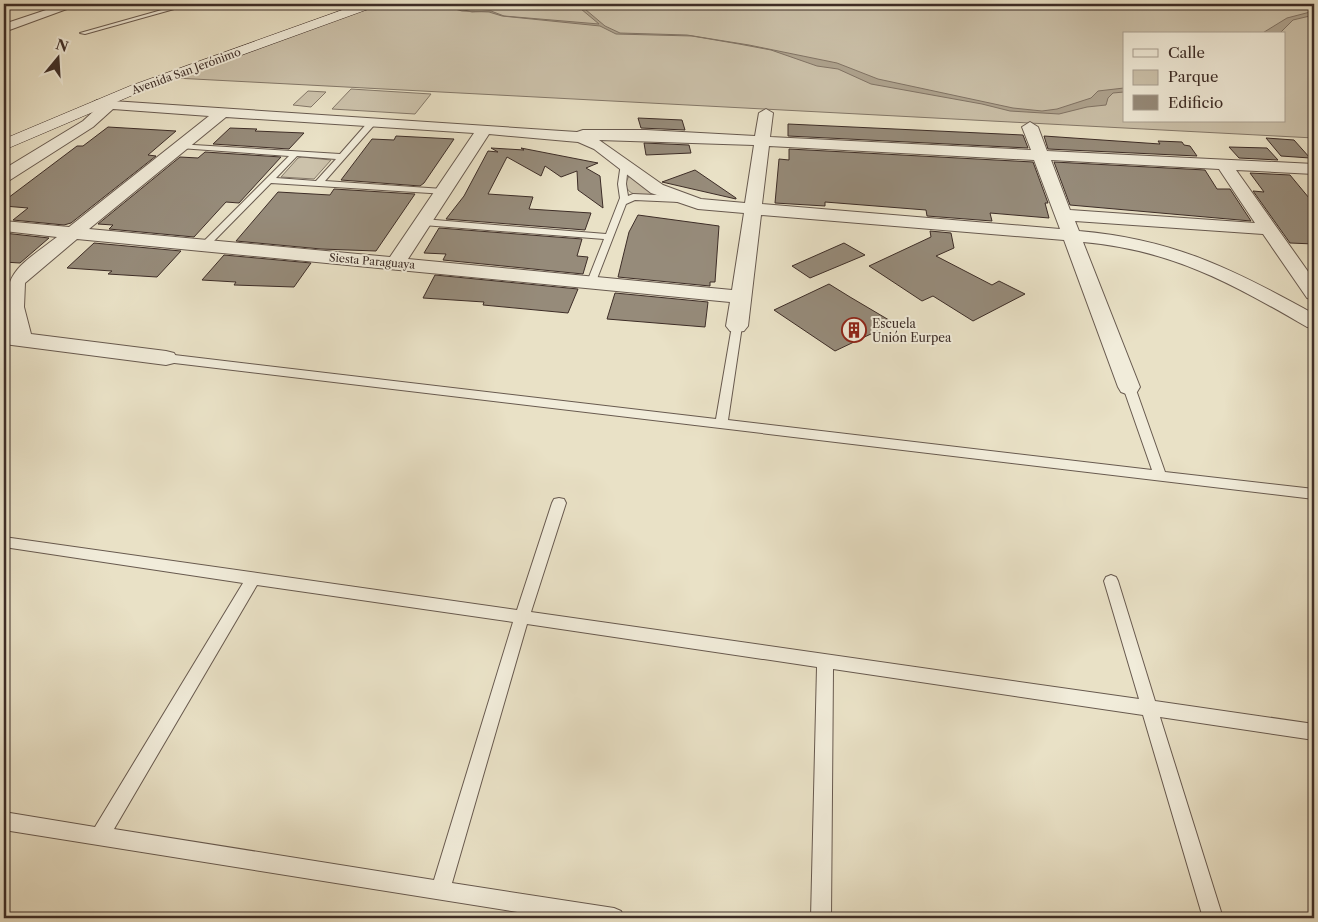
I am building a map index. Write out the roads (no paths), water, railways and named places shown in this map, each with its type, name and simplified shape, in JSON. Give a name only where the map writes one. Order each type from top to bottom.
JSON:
[{"type":"street","name":"Avenida San Jerónimo","points":[[8,140],[370,4]]},
{"type":"street","points":[[4,28],[70,6]]},
{"type":"street","points":[[4,176],[88,124],[103,105],[566,136],[646,135],[1314,169]]},
{"type":"street","points":[[166,358],[13,339],[17,321],[14,282],[73,232],[222,113]]},
{"type":"street","points":[[737,326],[766,113]]},
{"type":"street","points":[[1030,127],[1129,387]]},
{"type":"street","points":[[396,263],[484,130]]},
{"type":"street","points":[[566,136],[591,141],[657,189],[681,199],[712,207],[1072,236],[1132,243],[1174,253],[1238,280],[1314,322]]},
{"type":"street","points":[[1224,164],[1314,294]]},
{"type":"street","points":[[1064,214],[1269,229]]},
{"type":"street","name":"Siesta Paraguaya","points":[[4,226],[741,296]]},
{"type":"lane","points":[[83,33],[189,4]]},
{"type":"lane","points":[[319,183],[372,123]]},
{"type":"lane","points":[[180,146],[342,157]]},
{"type":"lane","points":[[205,245],[295,154]]},
{"type":"lane","points":[[592,282],[622,203],[624,165]]},
{"type":"lane","points":[[270,180],[443,192]]},
{"type":"lane","points":[[622,203],[632,197],[681,199]]},
{"type":"lane","points":[[423,222],[609,237]]},
{"type":"lane","points":[[721,424],[737,326]]},
{"type":"lane","points":[[166,358],[1314,494]]},
{"type":"lane","points":[[1129,387],[1160,476]]},
{"type":"lane","points":[[440,890],[522,617],[559,503]]},
{"type":"lane","points":[[4,542],[1314,732]]},
{"type":"lane","points":[[100,836],[253,578]]},
{"type":"lane","points":[[1111,582],[1213,918]]},
{"type":"lane","points":[[821,918],[825,661]]},
{"type":"lane","points":[[4,821],[614,918]]},
{"type":"place","name":"Escuela Unión Eurpea","points":[[854,330]]}]
